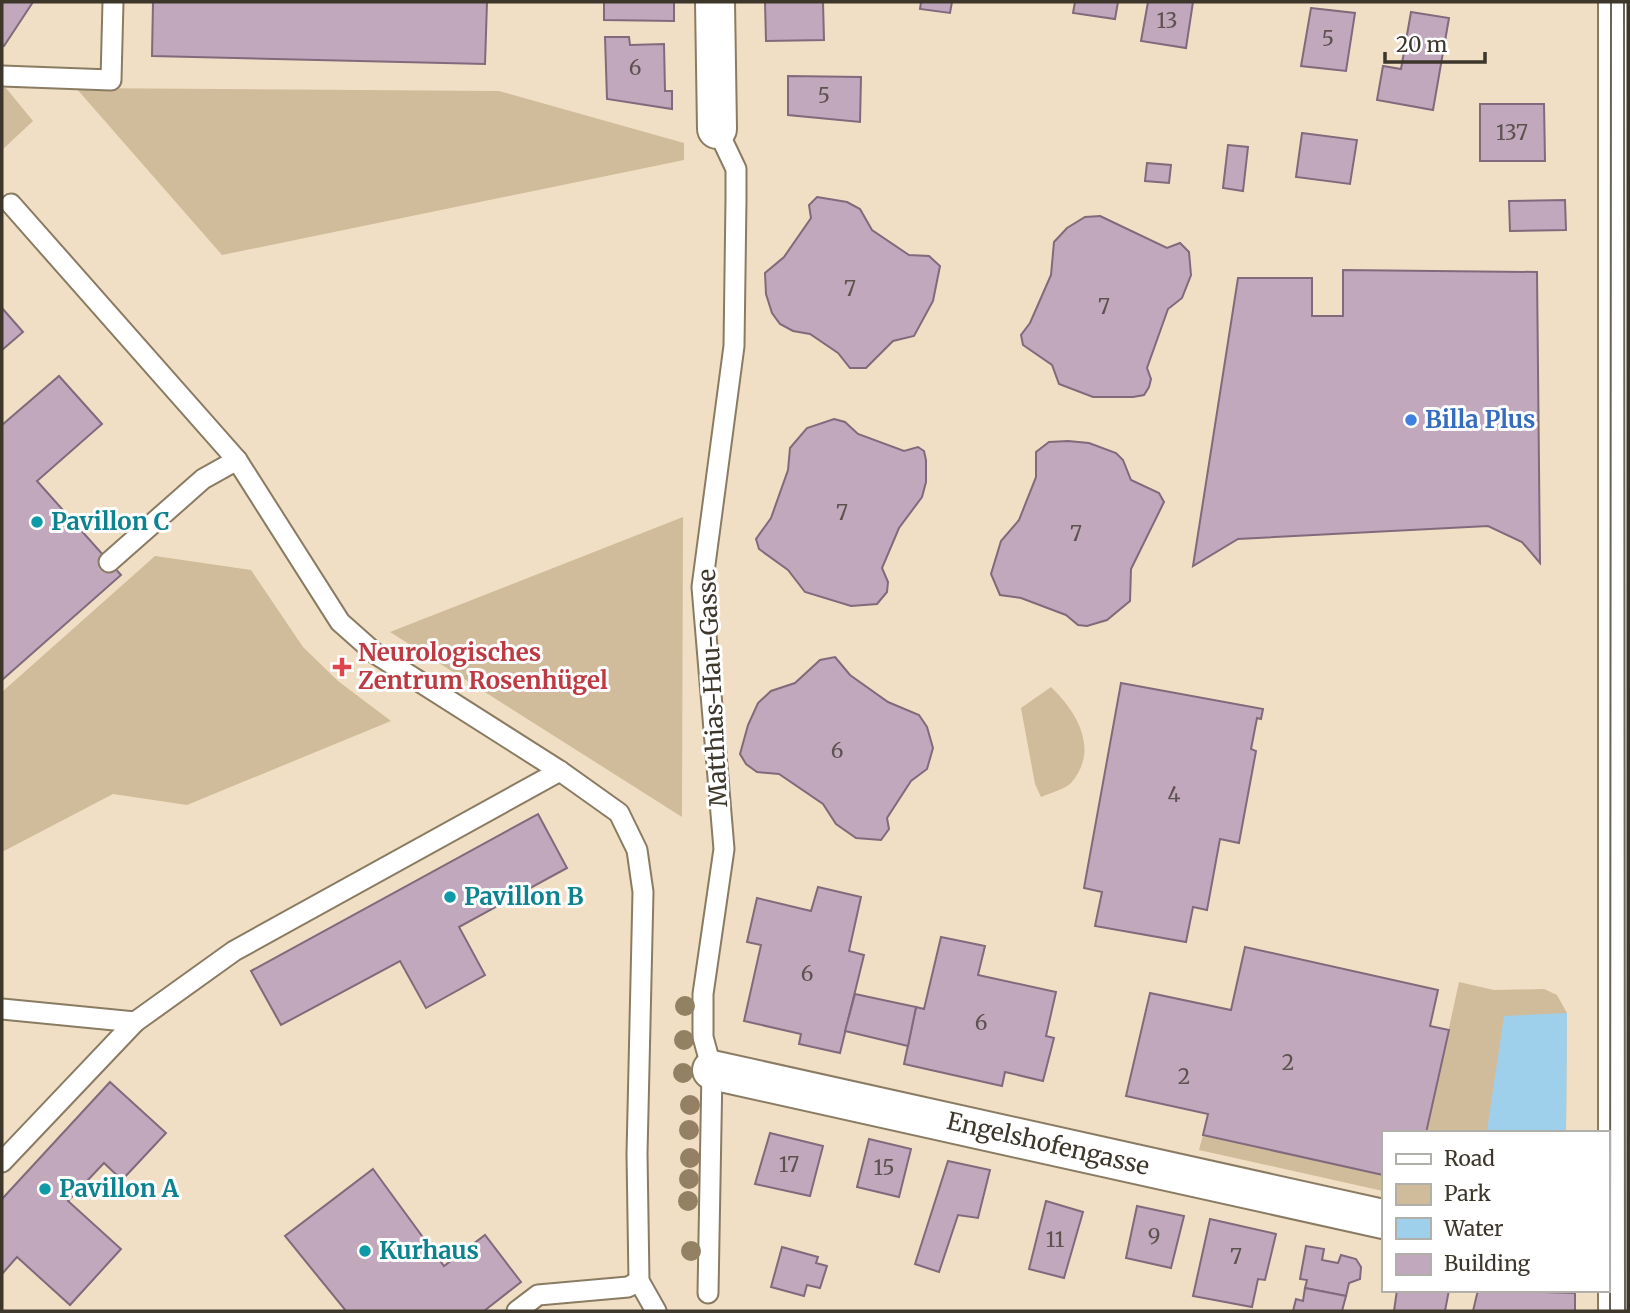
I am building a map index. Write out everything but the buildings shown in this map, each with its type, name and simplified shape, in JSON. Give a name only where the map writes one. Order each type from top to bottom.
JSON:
[{"type":"main road","name":"Matthias-Hau-Gasse","points":[[715,2],[717,129]]},
{"type":"main road","points":[[1618,2],[1613,1270],[1618,1311]]},
{"type":"main road","name":"Engelshofengasse","points":[[712,1070],[1382,1219]]},
{"type":"lane","points":[[2,76],[111,80],[113,2]]},
{"type":"lane","name":"Matthias-Hau-Gasse","points":[[708,1293],[712,1070],[703,1037],[703,994],[724,849],[702,587],[734,346],[736,199],[736,169],[717,129]]},
{"type":"lane","points":[[11,204],[237,460],[340,622],[376,654],[560,771],[619,813],[637,850],[643,892],[637,1154],[639,1281],[656,1311]]},
{"type":"lane","points":[[109,562],[203,479],[237,460]]},
{"type":"lane","points":[[2,1162],[135,1022],[234,951],[560,771]]},
{"type":"lane","points":[[2,1009],[135,1022]]},
{"type":"lane","points":[[517,1311],[538,1295],[628,1287],[639,1281]]},
{"type":"green space","points":[[2,88],[6,88],[33,121],[2,150]]},
{"type":"green space","points":[[76,88],[499,91],[684,143],[684,160],[222,255]]},
{"type":"green space","points":[[683,517],[682,817],[390,632]]},
{"type":"green space","points":[[155,556],[251,570],[303,647],[338,681],[391,721],[187,805],[113,794],[2,852],[2,692]]},
{"type":"green space","points":[[1051,687],[1069,708],[1082,732],[1084,758],[1071,783],[1041,797],[1035,784],[1021,708]]},
{"type":"green space","points":[[1459,982],[1494,990],[1544,989],[1557,995],[1567,1013],[1566,1131],[1426,1131]]},
{"type":"green space","points":[[1203,1135],[1382,1175],[1382,1191],[1199,1150]]},
{"type":"water","points":[[1567,1013],[1566,1131],[1487,1130],[1504,1016]]},
{"type":"tram line","points":[[1610,1311],[1611,2]]},
{"type":"tram line","points":[[1624,2],[1625,1311]]},
{"type":"place","name":"Billa Plus","points":[[1411,420]]},
{"type":"place","name":"Pavillon C","points":[[37,522]]},
{"type":"place","name":"Neurologisches Zentrum Rosenhügel","points":[[342,667]]},
{"type":"place","name":"Pavillon B","points":[[450,897]]},
{"type":"place","name":"Pavillon A","points":[[45,1189]]},
{"type":"place","name":"Kurhaus","points":[[365,1251]]}]
